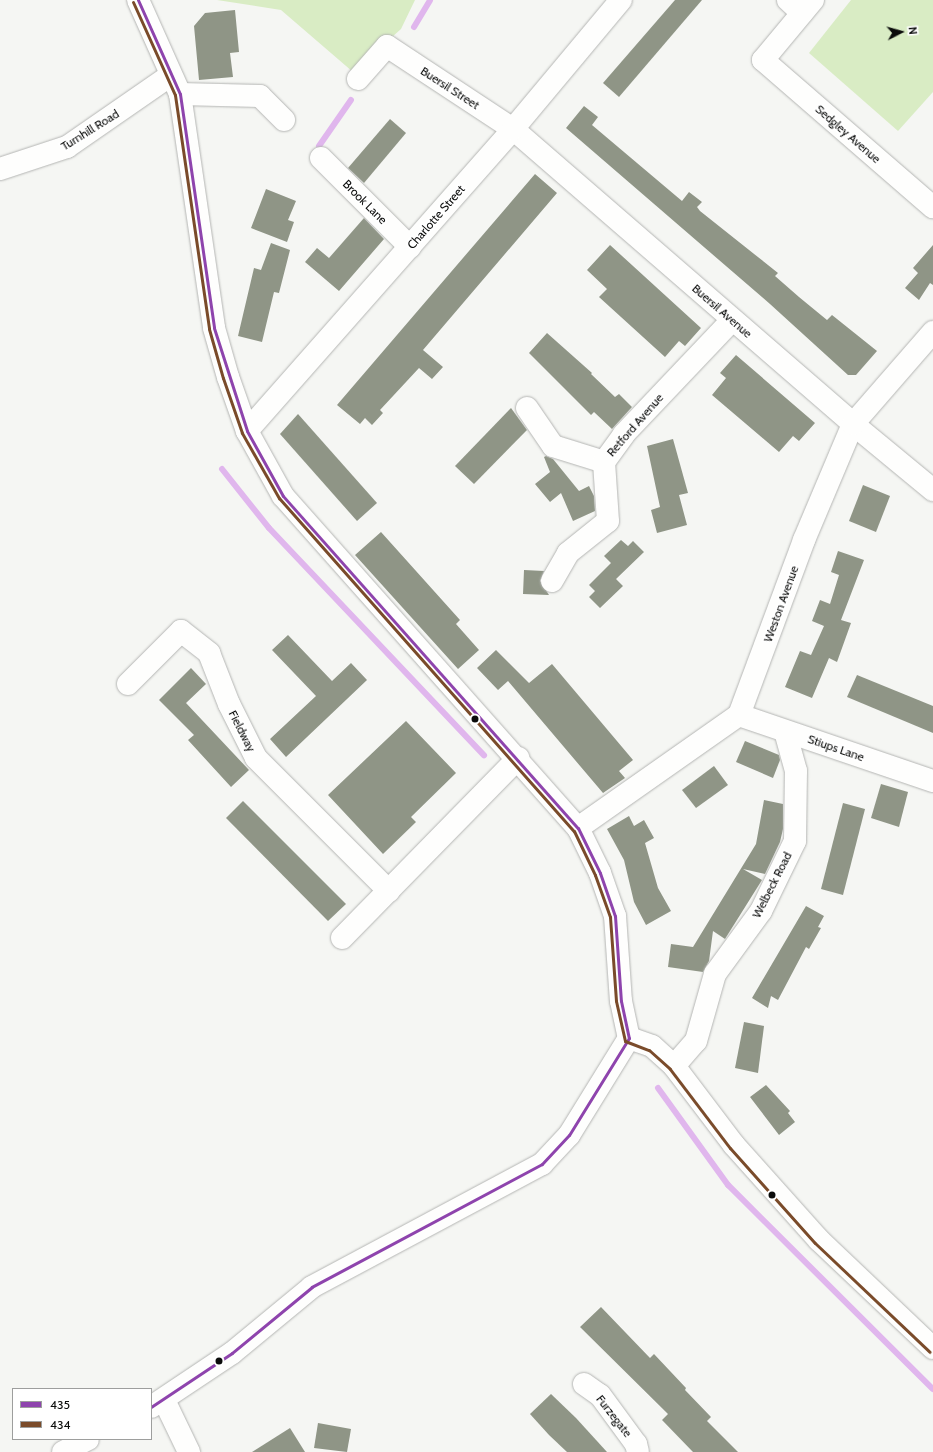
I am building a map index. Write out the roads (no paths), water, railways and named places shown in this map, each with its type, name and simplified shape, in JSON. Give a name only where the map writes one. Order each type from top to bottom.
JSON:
[{"type":"street","points":[[138,0],[180,94],[214,328],[228,377],[247,431],[282,496],[518,758],[578,828],[600,873],[615,916],[621,1002],[629,1038],[569,1135],[542,1164],[312,1287],[232,1353],[158,1404],[189,1452]]},
{"type":"street","name":"Charlotte Street","points":[[247,431],[513,129],[621,0]]},
{"type":"street","name":"Sedgley Avenue","points":[[801,4],[763,60],[933,207]]},
{"type":"street","name":"Buersil Street","points":[[358,79],[387,46],[513,129]]},
{"type":"street","name":"Turnhill Road","points":[[0,169],[67,147],[171,75]]},
{"type":"street","points":[[180,94],[260,96],[284,120]]},
{"type":"street","name":"Buersil Avenue","points":[[513,129],[732,320],[853,424],[933,490]]},
{"type":"street","name":"Brook Lane","points":[[321,158],[410,247]]},
{"type":"street","name":"Retford Avenue","points":[[552,581],[568,553],[608,521],[604,462],[624,434],[732,320]]},
{"type":"street","name":"Weston Avenue","points":[[739,715],[804,540],[853,424],[933,332]]},
{"type":"street","points":[[527,408],[553,446],[604,462]]},
{"type":"street","name":"Fieldway","points":[[128,684],[181,631],[209,653],[229,704],[256,758],[389,891]]},
{"type":"street","points":[[578,828],[739,715]]},
{"type":"street","name":"Stiups Lane","points":[[739,715],[933,781]]},
{"type":"street","name":"Welbeck Road","points":[[674,1066],[696,1040],[714,974],[761,911],[795,842],[796,770],[785,731]]},
{"type":"street","points":[[342,938],[518,758]]},
{"type":"street","points":[[629,1038],[652,1046],[674,1066],[734,1146],[819,1240],[933,1348]]},
{"type":"street","name":"Furzegate","points":[[584,1384],[600,1395],[636,1444],[638,1452]]},
{"type":"street","points":[[63,1452],[86,1440]]},
{"type":"waterway","points":[[414,27],[430,0]]},
{"type":"waterway","points":[[319,146],[351,100]]},
{"type":"waterway","points":[[222,469],[269,528],[484,755]]},
{"type":"waterway","points":[[658,1088],[728,1185],[933,1389]]}]
